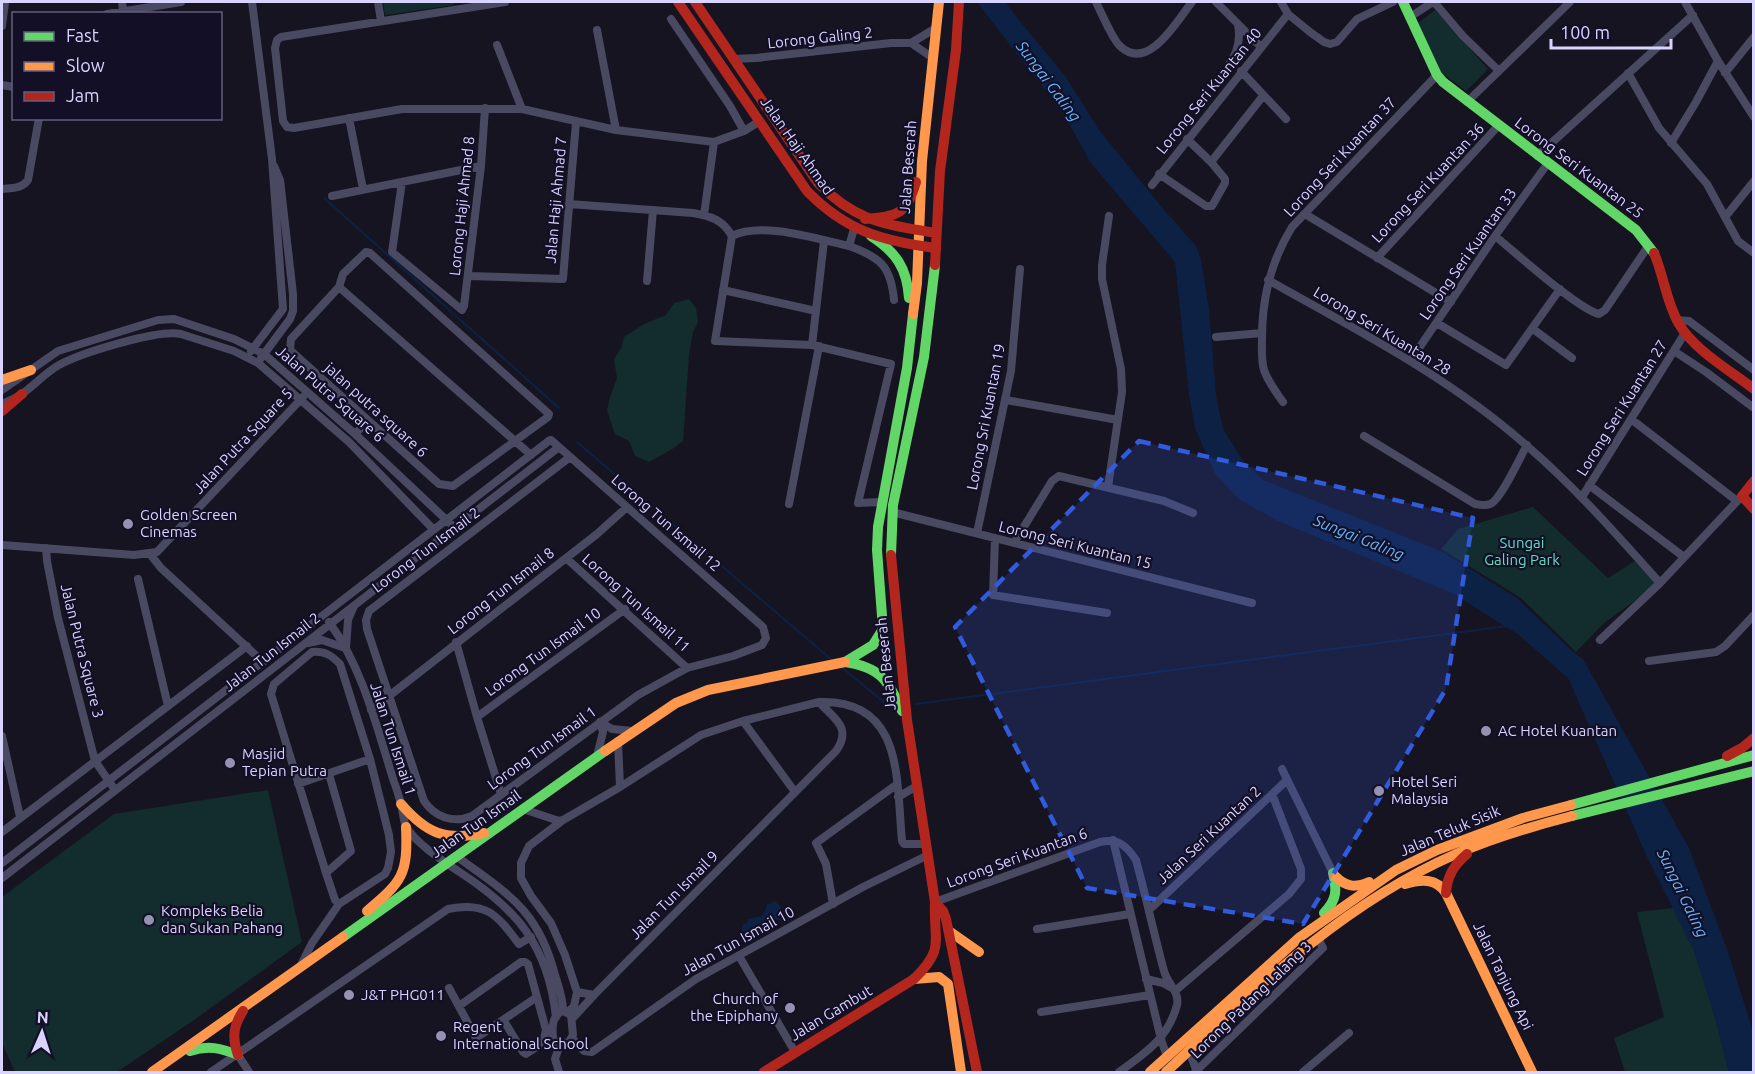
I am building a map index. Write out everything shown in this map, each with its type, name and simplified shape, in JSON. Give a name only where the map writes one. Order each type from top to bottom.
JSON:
[{"type":"main road","name":"Jalan Haji Ahmad","points":[[678,2],[807,191],[822,208],[854,229],[872,236],[936,248]]},
{"type":"main road","name":"Jalan Haji Ahmad","points":[[695,2],[764,100],[818,183],[832,198],[865,219],[936,233]]},
{"type":"main road","name":"Jalan Beserah","points":[[843,663],[872,646],[879,639],[884,620],[877,550],[881,502],[911,336],[919,246],[922,161],[939,2]]},
{"type":"main road","name":"Jalan Beserah","points":[[959,2],[956,50],[940,171],[934,286],[924,357],[892,512],[891,552],[907,720],[935,902],[943,911],[949,931],[977,1072]]},
{"type":"main road","name":"Lorong Seri Kuantan 25","points":[[1403,2],[1437,75],[1467,102],[1636,230],[1649,245],[1658,264],[1676,320],[1685,333],[1754,388]]},
{"type":"main road","points":[[865,219],[891,217],[901,213],[908,206],[922,161]]},
{"type":"main road","points":[[872,236],[889,246],[904,270],[909,284],[911,336]]},
{"type":"main road","points":[[2,380],[32,370]]},
{"type":"main road","points":[[2,411],[22,394]]},
{"type":"main road","points":[[1754,481],[1739,498],[1754,509]]},
{"type":"main road","points":[[843,663],[862,664],[876,669],[886,680],[907,720]]},
{"type":"main road","name":"Jalan Tun Ismail","points":[[152,1072],[633,730],[676,703],[708,690],[843,663]]},
{"type":"main road","points":[[1704,767],[1742,748],[1754,738]]},
{"type":"main road","name":"Jalan Teluk Sisik","points":[[1150,1072],[1300,937],[1396,870],[1466,838],[1523,818],[1754,754]]},
{"type":"main road","points":[[1725,777],[1754,766]]},
{"type":"main road","name":"Jalan Teluk Sisik","points":[[1166,1072],[1252,992],[1321,943],[1383,893],[1435,863],[1480,844],[1565,817],[1663,791],[1754,771]]},
{"type":"main road","points":[[401,804],[416,822],[442,836],[471,836],[496,828]]},
{"type":"main road","points":[[357,926],[363,914],[395,888],[403,877],[408,862],[406,827]]},
{"type":"main road","points":[[1446,893],[1446,881],[1453,866],[1480,844]]},
{"type":"main road","points":[[1333,873],[1344,886],[1350,888],[1358,887],[1396,870]]},
{"type":"main road","points":[[1300,937],[1333,903],[1337,891],[1333,873]]},
{"type":"main road","points":[[1383,893],[1411,882],[1434,881],[1442,885],[1446,893]]},
{"type":"main road","name":"Jalan Tanjung Api","points":[[1446,893],[1532,1072]]},
{"type":"main road","name":"Jalan Gambut","points":[[764,1072],[914,979],[926,968],[935,954],[935,902]]},
{"type":"main road","points":[[949,931],[980,952]]},
{"type":"main road","points":[[914,979],[939,977],[948,984],[961,1072]]},
{"type":"main road","points":[[238,1055],[233,1044],[232,1032],[236,1020],[247,1005]]},
{"type":"main road","points":[[176,1056],[200,1047],[214,1046],[238,1055]]},
{"type":"main road","points":[[971,1050],[982,1072]]},
{"type":"street","points":[[2,26],[5,2]]},
{"type":"street","points":[[122,2],[123,11]]},
{"type":"street","points":[[118,12],[181,2]]},
{"type":"street","points":[[247,357],[283,309],[272,159],[252,2]]},
{"type":"street","points":[[378,2],[381,21]]},
{"type":"street","points":[[506,2],[287,35],[277,40],[275,48],[283,122],[290,128],[402,109],[522,109],[616,130],[714,142],[744,131],[760,121]]},
{"type":"street","points":[[1096,2],[1120,47],[1140,53],[1160,44],[1192,2]]},
{"type":"street","points":[[1216,2],[1261,47]]},
{"type":"street","points":[[1281,2],[1288,14],[1310,32],[1330,44],[1337,42],[1357,19],[1393,2]]},
{"type":"street","points":[[1410,17],[1433,2],[1462,36],[1498,69]]},
{"type":"street","points":[[1467,102],[1498,69],[1570,2]]},
{"type":"street","points":[[1685,2],[1725,73],[1754,117]]},
{"type":"street","name":"Lorong Seri Kuantan 40","points":[[1152,185],[1288,14]]},
{"type":"street","points":[[1537,156],[1693,15]]},
{"type":"street","points":[[671,19],[730,106],[744,131]]},
{"type":"street","points":[[1228,66],[1234,58],[1239,42],[1238,25]]},
{"type":"street","name":"Lorong Galing 2","points":[[733,59],[910,43],[937,27]]},
{"type":"street","points":[[597,30],[616,130]]},
{"type":"street","points":[[1725,73],[1754,37]]},
{"type":"street","points":[[910,43],[933,58]]},
{"type":"street","points":[[497,45],[522,109]]},
{"type":"street","points":[[1671,142],[1718,61]]},
{"type":"street","points":[[1241,71],[1286,119]]},
{"type":"street","points":[[1628,73],[1645,105],[1671,142],[1707,184],[1738,241],[1754,253]]},
{"type":"street","name":"Lorong Seri Kuantan 37","points":[[1283,402],[1269,382],[1263,368],[1262,333],[1262,315],[1268,280],[1281,245],[1292,227],[1437,75]]},
{"type":"street","points":[[1211,162],[1263,96]]},
{"type":"street","name":"Lorong Haji Ahmad 8","points":[[402,182],[392,252],[460,310],[463,310],[481,166],[485,108]]},
{"type":"street","points":[[266,113],[281,111]]},
{"type":"street","points":[[350,118],[363,189]]},
{"type":"street","points":[[2,189],[19,187],[28,180],[39,120]]},
{"type":"street","name":"Jalan Haji Ahmad 7","points":[[468,276],[563,279],[576,122]]},
{"type":"street","name":"Lorong Seri Kuantan 36","points":[[1377,258],[1498,126]]},
{"type":"street","points":[[1159,174],[1206,206],[1212,207],[1225,179],[1187,139]]},
{"type":"street","points":[[704,215],[714,142]]},
{"type":"street","points":[[258,363],[290,319],[293,311],[280,180],[272,159]]},
{"type":"street","name":"Lorong Seri Kuantan 33","points":[[1411,360],[1548,163]]},
{"type":"street","points":[[332,196],[481,166]]},
{"type":"street","points":[[1726,216],[1754,181]]},
{"type":"street","points":[[569,204],[704,215],[723,223],[732,236],[715,341],[815,346],[891,364],[858,503],[881,502]]},
{"type":"street","points":[[647,281],[653,210]]},
{"type":"street","points":[[1305,214],[1450,302]]},
{"type":"street","points":[[1108,487],[1122,392],[1121,369],[1102,279],[1109,216]]},
{"type":"street","points":[[732,236],[757,229],[849,246],[876,257],[886,268],[894,300]]},
{"type":"street","points":[[849,246],[854,229]]},
{"type":"street","points":[[1495,237],[1560,289],[1592,312],[1599,314],[1605,310],[1649,245]]},
{"type":"street","points":[[789,504],[815,346],[816,311],[824,241]]},
{"type":"street","name":"jalan putra square 6","points":[[370,253],[549,414],[548,417],[457,484],[444,486],[292,354],[290,343],[300,329],[339,287],[344,274],[362,254],[370,253]]},
{"type":"street","name":"Lorong Sri Kuantan 19","points":[[976,533],[1011,372],[1020,269]]},
{"type":"street","name":"Lorong Seri Kuantan 28","points":[[1268,280],[1411,360],[1527,445],[1582,497],[1660,583]]},
{"type":"street","points":[[339,287],[531,455]]},
{"type":"street","points":[[1437,323],[1506,365],[1560,289]]},
{"type":"street","points":[[723,290],[816,311]]},
{"type":"street","points":[[173,332],[174,319]]},
{"type":"street","name":"Jalan Putra Square 6","points":[[2,390],[58,351],[158,320],[174,319],[234,339],[264,354],[356,434],[455,528]]},
{"type":"street","points":[[290,319],[300,329]]},
{"type":"street","points":[[158,320],[159,334]]},
{"type":"street","points":[[1676,320],[1689,321],[1754,370]]},
{"type":"street","points":[[1533,329],[1572,358]]},
{"type":"street","name":"Jalan Putra Square 6","points":[[2,404],[22,394],[59,365],[84,355],[173,332],[247,357],[258,363],[349,442],[434,530]]},
{"type":"street","points":[[1216,337],[1262,333]]},
{"type":"street","name":"Lorong Seri Kuantan 27","points":[[1582,497],[1685,333]]},
{"type":"street","points":[[1674,351],[1754,408]]},
{"type":"street","name":"Jalan Putra Square 5","points":[[150,554],[160,550],[308,392]]},
{"type":"street","points":[[1006,400],[1118,420]]},
{"type":"street","points":[[1600,640],[1660,583],[1739,498],[1631,419]]},
{"type":"street","points":[[356,434],[368,420]]},
{"type":"street","points":[[1364,436],[1475,504],[1483,506],[1490,504],[1500,495],[1527,445]]},
{"type":"street","name":"Jalan Tun Ismail 2","points":[[2,863],[550,440]]},
{"type":"street","name":"Lorong Tun Ismail 12","points":[[550,440],[763,627]]},
{"type":"street","name":"Jalan Tun Ismail 2","points":[[2,878],[559,447]]},
{"type":"street","name":"Lorong Tun Ismail 2","points":[[389,695],[366,629],[369,611],[570,457]]},
{"type":"street","points":[[1014,543],[1052,481],[1061,477],[1164,501],[1193,513]]},
{"type":"street","points":[[1589,485],[1684,557]]},
{"type":"street","name":"Lorong Tun Ismail 8","points":[[371,710],[597,534],[627,507]]},
{"type":"street","name":"Lorong Seri Kuantan 15","points":[[892,512],[1252,603]]},
{"type":"street","points":[[995,538],[993,595],[1107,613]]},
{"type":"street","points":[[2,545],[134,555],[150,554],[161,568],[263,662]]},
{"type":"street","name":"Jalan Putra Square 3","points":[[46,548],[58,618],[95,760],[116,790]]},
{"type":"street","name":"Lorong Tun Ismail 11","points":[[566,558],[625,609],[687,668]]},
{"type":"street","points":[[138,579],[168,706]]},
{"type":"street","points":[[306,643],[322,640],[346,648],[348,620],[355,605]]},
{"type":"street","name":"Lorong Tun Ismail 10","points":[[477,717],[625,609]]},
{"type":"street","points":[[1649,661],[1721,650],[1754,615]]},
{"type":"street","name":"Jalan Tun Ismail 1","points":[[320,616],[330,624],[346,648],[371,710],[401,804],[406,827]]},
{"type":"street","name":"Lorong Tun Ismail 1","points":[[389,695],[424,801],[430,809],[447,818],[467,818],[638,695],[687,668],[733,656],[762,645],[766,638],[763,627]]},
{"type":"street","points":[[456,642],[501,794]]},
{"type":"street","points":[[2,832],[247,646]]},
{"type":"street","points":[[300,968],[312,943],[339,904],[385,874],[391,852],[370,759],[340,664],[331,655],[319,651],[312,652],[278,680],[271,688],[271,694],[326,873],[335,900],[339,904]]},
{"type":"street","points":[[271,670],[278,680]]},
{"type":"street","points":[[568,1014],[574,1006],[577,992],[565,954],[551,923],[526,890],[520,873],[521,863],[529,846],[563,820],[621,787],[701,735],[743,721],[819,702],[841,702],[854,706],[871,716],[883,728],[889,744],[904,844],[927,849]]},
{"type":"street","name":"Jalan Tun Ismail 9","points":[[556,1017],[568,1014],[594,995],[843,742],[840,724],[819,702]]},
{"type":"street","points":[[743,721],[795,792]]},
{"type":"street","points":[[600,722],[612,729],[633,730]]},
{"type":"street","points":[[597,756],[603,732],[600,722]]},
{"type":"street","points":[[2,736],[20,818]]},
{"type":"street","points":[[618,741],[621,787]]},
{"type":"street","points":[[298,784],[370,759]]},
{"type":"street","points":[[1282,769],[1333,873]]},
{"type":"street","points":[[326,873],[351,851],[329,774]]},
{"type":"street","name":"Jalan Seri Kuantan 2","points":[[1149,910],[1287,780]]},
{"type":"street","points":[[833,904],[826,864],[816,843],[896,785]]},
{"type":"street","points":[[898,798],[917,786]]},
{"type":"street","points":[[1175,991],[1289,894],[1301,879],[1301,869],[1272,794]]},
{"type":"street","points":[[523,809],[559,821],[563,820]]},
{"type":"street","points":[[406,827],[446,863],[505,905],[531,937],[554,997],[556,1017],[543,1043],[526,1054],[504,1021]]},
{"type":"street","points":[[1113,840],[1124,844],[1136,860],[1166,975],[1175,991],[1177,1004],[1161,1039],[1119,1072]]},
{"type":"street","points":[[1113,840],[1167,1057]]},
{"type":"street","name":"Lorong Seri Kuantan 6","points":[[935,902],[1087,846],[1113,840]]},
{"type":"street","name":"Jalan Tun Ismail 10","points":[[572,1038],[584,1051],[592,1052],[696,979],[833,904],[927,849]]},
{"type":"street","points":[[456,856],[519,904],[538,930],[549,950],[568,1014],[572,1038],[565,1044],[560,1044],[553,1038],[537,997],[528,964],[525,962],[520,962],[459,1006]]},
{"type":"street","points":[[212,1072],[448,909],[478,908],[491,912],[502,921],[519,944],[531,937]]},
{"type":"street","points":[[1037,929],[1130,914]]},
{"type":"street","name":"Lorong Padang Lalang 3","points":[[1189,1051],[1196,1072],[1321,943]]},
{"type":"street","points":[[551,960],[565,954]]},
{"type":"street","points":[[739,956],[795,1052]]},
{"type":"street","points":[[1146,979],[1163,983],[1175,991]]},
{"type":"street","points":[[449,988],[476,1038],[537,997]]},
{"type":"street","points":[[577,992],[594,995]]},
{"type":"street","points":[[1252,992],[1262,1006]]},
{"type":"street","points":[[1041,1012],[1150,995]]},
{"type":"street","points":[[1218,1023],[1230,1036]]},
{"type":"street","points":[[1303,1072],[1348,1033]]},
{"type":"street","points":[[559,1072],[555,1059],[560,1044]]},
{"type":"street","points":[[238,1055],[249,1072]]},
{"type":"highlighted area","points":[[1139,441],[1473,518],[1446,689],[1303,924],[1087,888],[955,627]]},
{"type":"green space","points":[[383,2],[453,2],[454,5],[385,15]]},
{"type":"green space","points":[[1435,10],[1488,69],[1466,91],[1437,69],[1417,24]]},
{"type":"green space","points":[[689,299],[696,308],[698,322],[693,332],[689,355],[683,441],[649,462],[635,456],[629,441],[615,434],[607,410],[617,378],[614,359],[621,348],[624,337],[644,324],[666,315],[674,303]]},
{"type":"green space","name":"Sungai Galing Park","points":[[1533,507],[1608,578],[1635,561],[1658,584],[1604,623],[1576,652],[1521,598],[1441,549],[1458,529]]},
{"type":"green space","name":"Kompleks Belia dan Sukan Pahang","points":[[268,790],[302,942],[117,1072],[15,1072],[2,1043],[2,897],[114,814]]},
{"type":"green space","points":[[1673,908],[1694,950],[1729,1072],[1625,1072],[1614,1038],[1664,1017],[1637,912]]},
{"type":"water","name":"Sungai Galing","points":[[977,2],[1006,2],[1066,77],[1099,130],[1196,246],[1201,259],[1209,309],[1216,395],[1223,429],[1244,462],[1263,480],[1443,552],[1517,598],[1583,659],[1689,848],[1727,949],[1753,1031],[1753,1072],[1729,1072],[1694,950],[1648,859],[1568,678],[1519,635],[1452,593],[1278,521],[1240,500],[1215,474],[1195,428],[1189,395],[1175,262],[1090,162],[1065,116]]},
{"type":"water","points":[[775,901],[781,907],[781,919],[766,923],[761,930],[742,932],[742,925],[747,923],[748,919],[763,916],[767,905]]},
{"type":"waterway","points":[[324,198],[559,408]]},
{"type":"waterway","points":[[577,442],[833,661]]},
{"type":"waterway","points":[[916,704],[1508,626]]},
{"type":"waterway","points":[[840,666],[890,707]]},
{"type":"traffic: fast","points":[[1403,2],[1437,75],[1443,82],[1636,230],[1654,253]]},
{"type":"traffic: fast","points":[[871,236],[887,248],[899,262],[906,278],[909,298]]},
{"type":"traffic: fast","points":[[891,555],[893,505],[924,357],[935,265]]},
{"type":"traffic: fast","points":[[845,662],[873,645],[883,629],[877,550],[878,527],[907,368],[913,314]]},
{"type":"traffic: fast","points":[[845,662],[867,667],[881,677],[892,691],[902,711]]},
{"type":"traffic: fast","points":[[343,937],[605,751]]},
{"type":"traffic: fast","points":[[1571,805],[1754,755]]},
{"type":"traffic: fast","points":[[1572,816],[1754,771]]},
{"type":"traffic: fast","points":[[1324,913],[1335,894],[1333,873]]},
{"type":"traffic: fast","points":[[190,1051],[214,1048],[238,1055]]},
{"type":"traffic: slow","points":[[913,314],[917,283],[922,161],[939,2]]},
{"type":"traffic: slow","points":[[2,380],[31,370]]},
{"type":"traffic: slow","points":[[605,751],[676,703],[708,690],[845,662]]},
{"type":"traffic: slow","points":[[401,804],[419,822],[438,833],[458,836],[484,833]]},
{"type":"traffic: slow","points":[[1150,1072],[1300,937],[1396,870],[1437,850],[1523,818],[1571,805]]},
{"type":"traffic: slow","points":[[1166,1072],[1267,980],[1338,923],[1376,897],[1415,874],[1470,848],[1572,816]]},
{"type":"traffic: slow","points":[[367,911],[389,892],[401,875],[406,856],[406,827]]},
{"type":"traffic: slow","points":[[1335,876],[1351,885],[1369,882]]},
{"type":"traffic: slow","points":[[1405,884],[1417,881],[1433,882],[1446,893]]},
{"type":"traffic: slow","points":[[1446,893],[1532,1072]]},
{"type":"traffic: slow","points":[[949,931],[979,952]]},
{"type":"traffic: slow","points":[[152,1072],[343,937]]},
{"type":"traffic: slow","points":[[914,979],[939,977],[948,984],[961,1072]]},
{"type":"traffic: jam","points":[[678,2],[807,191],[836,216],[866,232],[899,242],[936,248]]},
{"type":"traffic: jam","points":[[695,2],[818,183],[845,206],[859,214],[886,224],[936,233]]},
{"type":"traffic: jam","points":[[935,265],[940,171],[956,50],[959,2]]},
{"type":"traffic: jam","points":[[865,219],[885,217],[899,212],[908,201],[916,182]]},
{"type":"traffic: jam","points":[[1654,253],[1671,307],[1686,334],[1714,360],[1754,389]]},
{"type":"traffic: jam","points":[[2,411],[22,394]]},
{"type":"traffic: jam","points":[[1754,481],[1742,496],[1754,509]]},
{"type":"traffic: jam","points":[[891,555],[907,720],[935,902],[943,911],[946,919],[977,1072]]},
{"type":"traffic: jam","points":[[1727,756],[1754,738]]},
{"type":"traffic: jam","points":[[1446,893],[1452,871],[1467,854]]},
{"type":"traffic: jam","points":[[914,979],[934,951],[936,943],[935,902]]},
{"type":"traffic: jam","points":[[764,1072],[914,979]]},
{"type":"traffic: jam","points":[[238,1055],[234,1032],[243,1011]]},
{"type":"place","name":"Golden Screen Cinemas","points":[[128,524]]},
{"type":"place","name":"AC Hotel Kuantan","points":[[1486,731]]},
{"type":"place","name":"Masjid Tepian Putra","points":[[230,763]]},
{"type":"place","name":"Hotel Seri Malaysia","points":[[1379,791]]},
{"type":"place","name":"Kompleks Belia dan Sukan Pahang","points":[[149,920]]},
{"type":"place","name":"J&T PHG011","points":[[349,995]]},
{"type":"place","name":"Church of the Epiphany","points":[[790,1008]]},
{"type":"place","name":"Regent International School","points":[[441,1036]]}]
